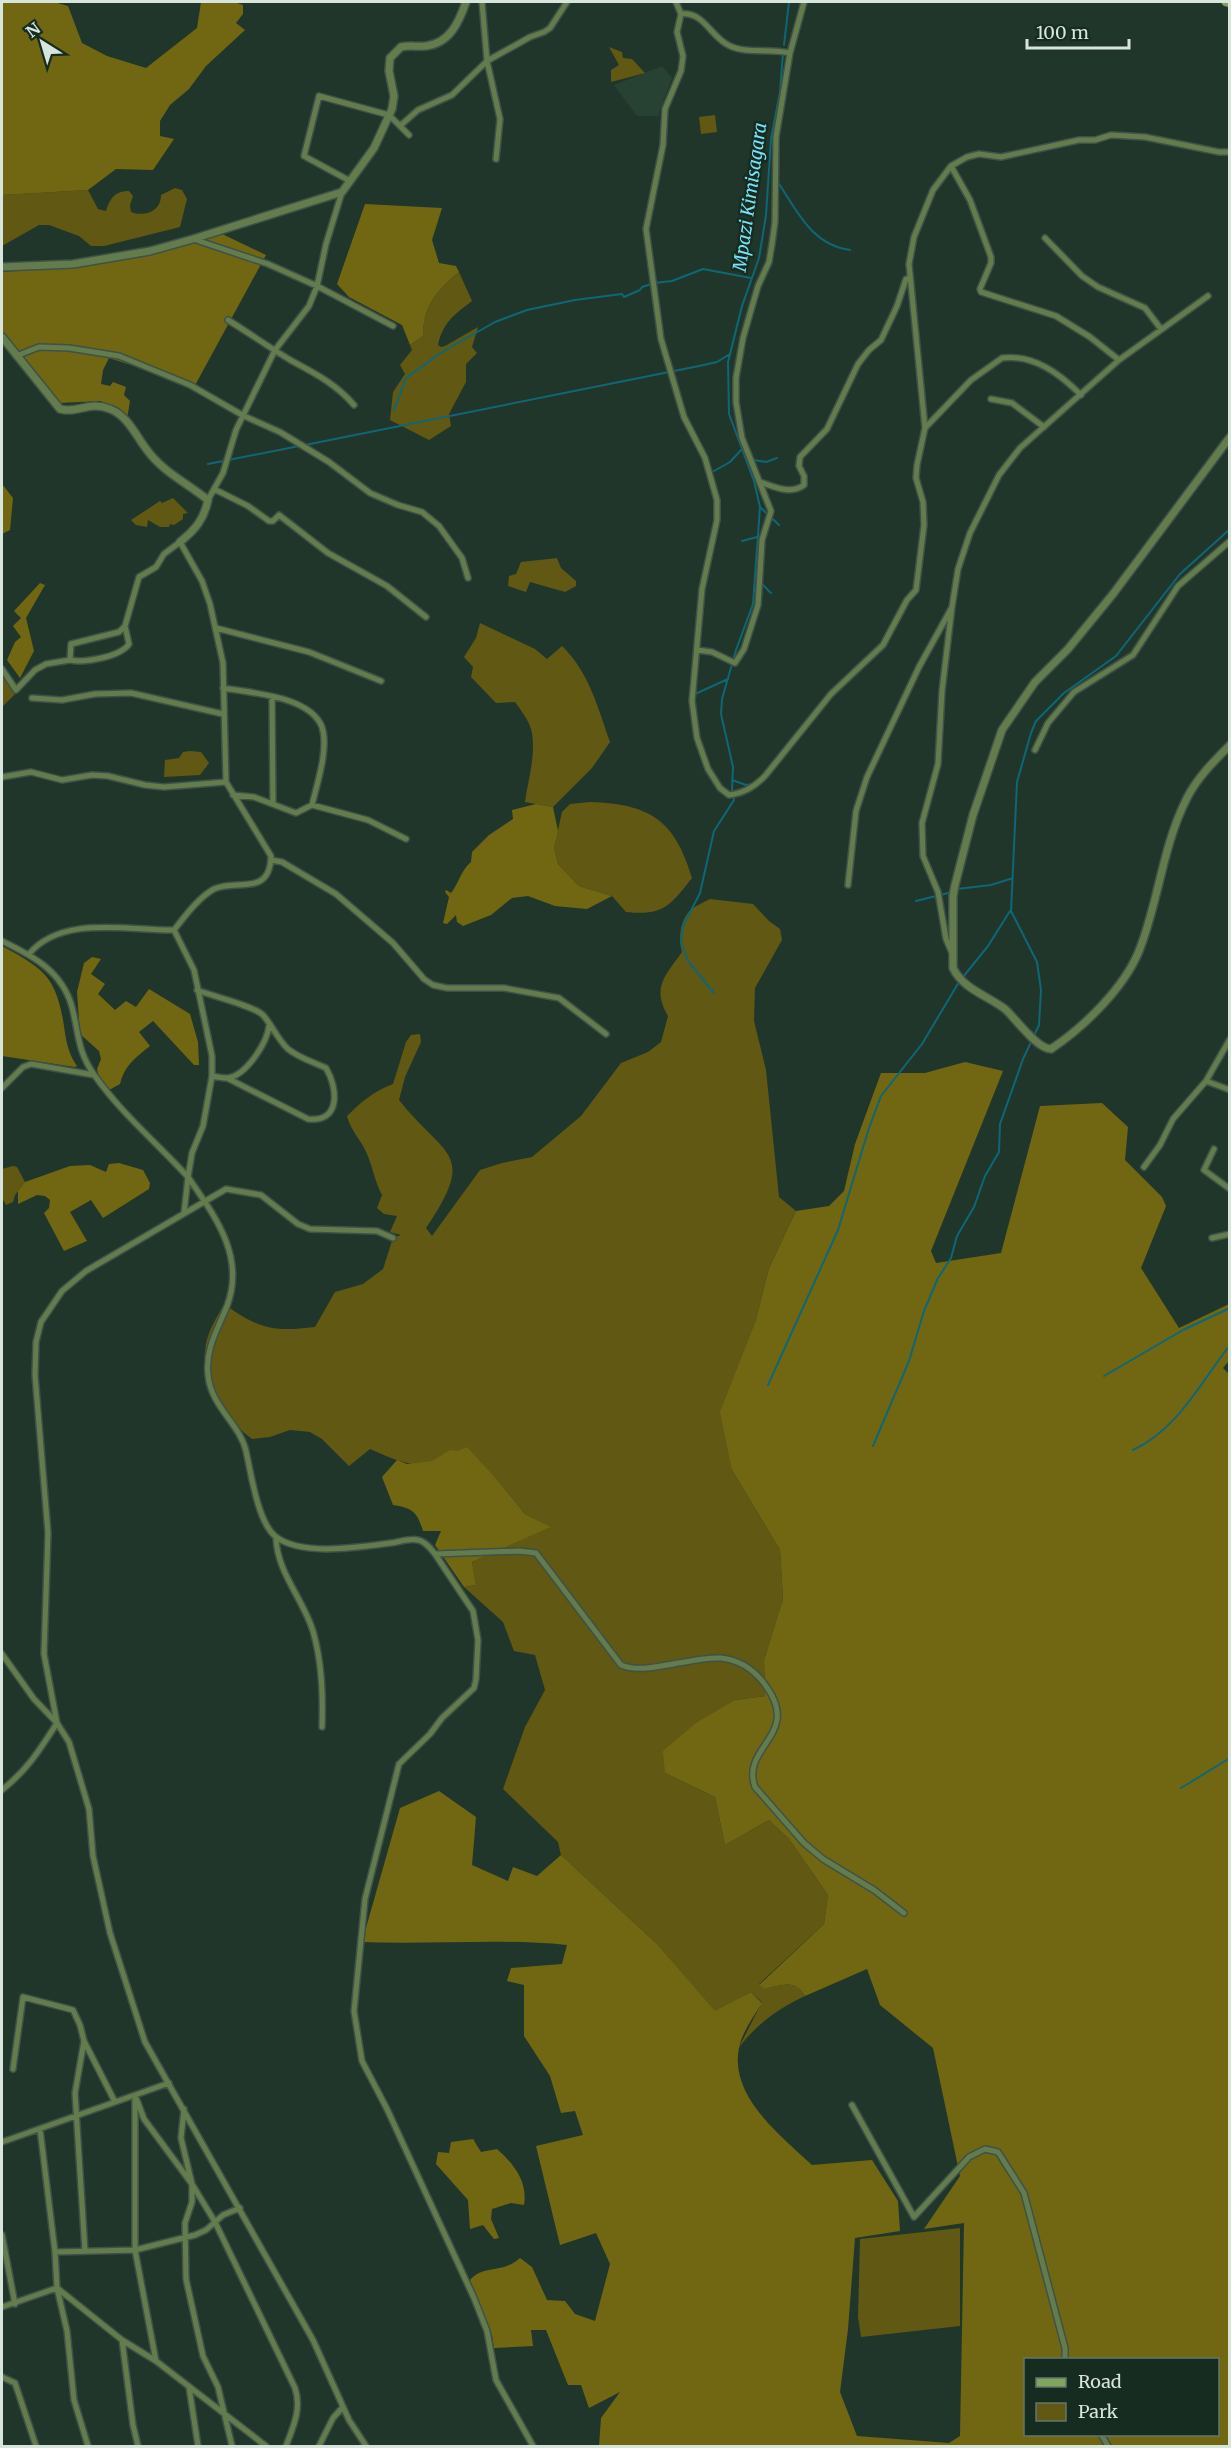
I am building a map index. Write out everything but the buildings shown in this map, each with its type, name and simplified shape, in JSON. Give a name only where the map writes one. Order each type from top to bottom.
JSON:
[{"type":"street","points":[[3,673],[16,690],[35,670],[46,664],[70,660],[82,663],[122,651],[129,644],[125,626],[139,577],[156,567],[164,554],[198,526],[204,517],[208,500],[223,473],[231,442],[275,350],[309,306],[317,286],[326,244],[342,192],[374,148],[389,115],[394,96],[388,71],[390,58],[401,47],[426,46],[440,42],[454,31],[466,2]]},
{"type":"street","points":[[482,2],[487,61],[499,112],[496,159]]},
{"type":"street","points":[[400,125],[418,110],[452,95],[487,61],[530,37],[544,33],[550,28],[567,2]]},
{"type":"street","points":[[678,2],[681,14],[677,32],[682,56],[681,71],[664,109],[663,146],[646,229],[661,339],[684,417],[705,458],[717,500],[717,520],[702,589],[692,701],[697,738],[708,769],[720,788],[729,795],[753,787],[765,777],[831,694],[884,645],[907,600],[916,590],[924,525],[923,502],[916,478],[925,428],[909,279],[914,237],[919,220],[933,190],[951,166],[958,160],[979,154],[1001,157],[1111,135],[1145,137],[1230,152]]},
{"type":"street","points":[[697,650],[712,652],[735,663],[750,635],[760,593],[762,540],[771,511],[742,438],[737,408],[736,378],[743,338],[758,286],[769,262],[775,222],[776,136],[790,53],[804,2]]},
{"type":"street","points":[[681,14],[688,13],[700,20],[718,38],[730,46],[740,49],[775,49],[790,53]]},
{"type":"street","points":[[351,181],[304,156],[319,96],[389,115],[409,135]]},
{"type":"street","points":[[951,166],[970,200],[991,257],[981,292],[1056,316],[1119,360]]},
{"type":"street","points":[[2,267],[96,261],[193,239],[342,192]]},
{"type":"street","points":[[1046,238],[1082,276],[1098,287],[1145,308],[1161,329]]},
{"type":"street","points":[[193,239],[268,264],[317,286],[393,326]]},
{"type":"street","points":[[760,482],[789,490],[804,485],[800,457],[827,429],[858,364],[885,333],[906,279],[909,279]]},
{"type":"street","points":[[952,954],[946,939],[938,892],[923,856],[922,823],[938,764],[942,691],[952,607],[958,569],[970,533],[982,506],[1007,463],[1119,360],[1208,296]]},
{"type":"street","points":[[228,320],[275,350],[324,376],[340,388],[354,405]]},
{"type":"street","points":[[2,337],[60,409],[72,412],[87,405],[111,409],[130,424],[161,468],[188,483],[208,500]]},
{"type":"street","points":[[16,356],[39,347],[69,348],[119,356],[190,385],[244,416],[280,432],[329,462],[370,493],[398,506],[422,512],[439,526],[462,558],[468,578]]},
{"type":"street","points":[[925,428],[971,380],[1002,358],[1027,360],[1052,369],[1081,395]]},
{"type":"street","points":[[991,399],[1012,403],[1044,427]]},
{"type":"street","points":[[1230,437],[1113,594],[1018,703],[1002,730],[966,839],[953,896],[953,968],[960,980],[1004,1009],[1040,1046],[1051,1049],[1069,1037],[1108,996],[1138,953],[1150,917],[1165,854],[1178,816],[1205,770],[1230,745]]},
{"type":"street","points":[[214,489],[248,506],[269,521],[273,521],[279,515],[328,553],[387,586],[426,617]]},
{"type":"street","points":[[1035,750],[1048,723],[1074,692],[1133,655],[1178,586],[1230,541]]},
{"type":"street","points":[[174,930],[189,911],[214,890],[224,886],[254,885],[261,880],[271,860],[269,850],[261,841],[226,782],[223,663],[216,628],[202,581],[180,542]]},
{"type":"street","points":[[848,885],[857,804],[867,777],[919,666],[952,607]]},
{"type":"street","points":[[70,660],[71,644],[119,632],[125,626]]},
{"type":"street","points":[[216,628],[309,652],[381,681]]},
{"type":"street","points":[[223,688],[297,703],[314,715],[322,727],[324,744],[312,805]]},
{"type":"street","points":[[32,699],[62,700],[95,694],[130,693],[223,714]]},
{"type":"street","points":[[272,697],[273,804]]},
{"type":"street","points":[[2,777],[31,772],[62,780],[92,775],[164,787],[226,782]]},
{"type":"street","points":[[233,795],[254,797],[296,813],[312,805],[368,820],[406,839]]},
{"type":"street","points":[[271,860],[282,862],[336,894],[393,943],[424,980],[433,985],[447,988],[504,988],[560,998],[606,1034]]},
{"type":"street","points":[[30,954],[40,943],[91,927],[120,926],[174,930]]},
{"type":"street","points":[[174,930],[192,964],[208,1032],[212,1076],[203,1126],[192,1153],[184,1213]]},
{"type":"street","points":[[2,941],[30,954],[51,971],[63,987],[72,1007],[76,1035],[83,1056],[94,1075],[114,1102],[188,1177],[224,1232],[230,1252],[232,1284],[228,1304],[211,1340],[207,1361],[208,1377],[217,1404],[245,1447],[264,1524],[276,1538],[301,1547],[320,1549],[418,1540],[435,1554],[472,1611],[478,1640],[474,1688],[399,1764],[365,1899],[354,2011],[362,2061],[391,2118],[474,2298],[487,2331],[492,2369],[496,2380],[533,2446]]},
{"type":"street","points":[[197,990],[262,1014],[289,1049],[302,1058],[326,1068],[335,1091],[334,1106],[328,1114],[317,1120],[308,1119],[227,1078],[212,1076]]},
{"type":"street","points":[[227,1078],[242,1071],[265,1044],[269,1026]]},
{"type":"street","points":[[1144,1167],[1160,1145],[1173,1119],[1206,1081],[1230,1040]]},
{"type":"street","points":[[2,1088],[23,1067],[31,1064],[94,1075]]},
{"type":"street","points":[[1206,1081],[1230,1090]]},
{"type":"street","points":[[1214,1149],[1204,1170],[1230,1189]]},
{"type":"street","points":[[2,1790],[32,1763],[57,1723],[44,1654],[48,1533],[35,1376],[41,1322],[62,1291],[86,1271],[226,1189],[254,1193],[273,1203],[298,1224],[310,1229],[377,1231],[393,1238]]},
{"type":"street","points":[[1212,1238],[1230,1234]]},
{"type":"street","points":[[276,1538],[279,1559],[312,1630],[323,1681],[322,1727]]},
{"type":"street","points":[[435,1554],[536,1552],[616,1660],[630,1669],[718,1658],[734,1660],[756,1673],[775,1700],[779,1712],[776,1726],[754,1764],[751,1777],[755,1787],[816,1854],[874,1890],[904,1913]]},
{"type":"street","points":[[2,1654],[34,1699],[57,1723],[69,1742],[89,1809],[93,1856],[110,1933],[145,2043],[184,2108],[313,2340],[343,2407],[366,2446]]},
{"type":"street","points":[[13,2068],[23,1997],[73,2010],[84,2041],[115,2102]]},
{"type":"street","points":[[84,2041],[75,2093],[85,2251]]},
{"type":"street","points":[[2,2142],[169,2083]]},
{"type":"street","points":[[135,2095],[144,2119],[192,2184],[215,2222],[299,2400],[297,2415],[286,2446]]},
{"type":"street","points":[[135,2095],[135,2250],[156,2361]]},
{"type":"street","points":[[852,2105],[914,2217],[969,2157],[985,2149],[998,2152],[1024,2193],[1065,2348],[1065,2358]]},
{"type":"street","points":[[184,2108],[181,2138],[192,2184],[192,2202],[185,2223],[184,2260],[203,2356],[218,2387],[232,2446]]},
{"type":"street","points":[[40,2129],[55,2252],[57,2288],[67,2331],[74,2400],[88,2446]]},
{"type":"street","points":[[55,2252],[135,2250],[206,2230],[223,2215],[240,2208]]},
{"type":"street","points":[[2,2235],[15,2304]]},
{"type":"street","points":[[2,2307],[57,2288]]},
{"type":"street","points":[[57,2288],[122,2340],[156,2361],[266,2446]]},
{"type":"street","points":[[122,2340],[133,2425],[138,2446]]},
{"type":"street","points":[[2,2377],[15,2383],[36,2446]]},
{"type":"street","points":[[189,2387],[198,2446]]},
{"type":"street","points":[[319,2446],[333,2418],[343,2407]]},
{"type":"shaded area","points":[[2,2],[54,2],[68,6],[82,43],[107,56],[146,68],[197,28],[201,2],[234,2],[243,5],[243,14],[236,23],[245,30],[206,66],[189,89],[170,105],[160,121],[160,136],[174,139],[153,170],[116,169],[88,190],[2,195]]},
{"type":"shaded area","points":[[662,66],[672,78],[658,116],[637,116],[614,85]]},
{"type":"shaded area","points":[[365,204],[442,208],[432,240],[439,263],[456,266],[459,272],[438,292],[429,307],[423,336],[410,345],[402,325],[349,297],[337,284]]},
{"type":"shaded area","points":[[218,232],[266,255],[193,389],[166,376],[109,358],[103,370],[101,384],[110,386],[113,382],[126,387],[124,395],[130,401],[127,419],[101,401],[59,403],[2,335],[2,272],[93,265],[168,248]]},
{"type":"shaded area","points":[[2,484],[13,498],[10,530],[2,534]]},
{"type":"shaded area","points":[[40,583],[45,585],[26,618],[34,651],[20,678],[7,660],[15,642],[21,637],[13,626],[21,618],[14,611]]},
{"type":"shaded area","points":[[536,804],[553,807],[558,831],[554,848],[558,864],[579,886],[612,896],[587,909],[555,906],[528,896],[512,898],[491,915],[463,926],[457,922],[456,915],[447,924],[443,923],[449,897],[445,892],[446,890],[451,893],[454,889],[471,862],[472,852],[489,835],[513,819],[512,810]]},
{"type":"shaded area","points":[[2,946],[38,968],[52,985],[61,1009],[68,1047],[77,1066],[2,1056]]},
{"type":"shaded area","points":[[92,957],[101,959],[91,974],[105,984],[98,994],[115,1010],[126,1001],[136,1007],[149,989],[190,1014],[198,1042],[199,1065],[194,1065],[153,1021],[139,1032],[150,1046],[127,1067],[120,1084],[109,1090],[99,1077],[97,1069],[101,1059],[99,1051],[80,1034],[77,992],[84,963]]},
{"type":"shaded area","points":[[965,1062],[1003,1071],[931,1251],[936,1263],[1001,1253],[1040,1106],[1102,1103],[1128,1127],[1125,1160],[1162,1197],[1166,1206],[1141,1268],[1179,1328],[1229,1304],[1229,1361],[1223,1368],[1230,1375],[1229,2446],[599,2446],[601,2418],[620,2392],[589,2408],[581,2385],[568,2385],[546,2330],[531,2330],[533,2346],[494,2348],[492,2335],[470,2280],[481,2272],[507,2266],[520,2258],[532,2267],[547,2300],[565,2301],[575,2314],[595,2321],[610,2264],[596,2233],[560,2245],[536,2146],[583,2135],[575,2111],[561,2113],[550,2076],[524,2036],[524,1985],[507,1981],[511,1968],[562,1964],[567,1945],[516,1942],[362,1942],[400,1808],[439,1791],[476,1817],[472,1865],[508,1881],[513,1867],[537,1876],[561,1855],[658,1945],[715,2011],[751,1992],[762,2003],[745,2030],[739,2048],[738,2066],[742,2082],[760,2114],[812,2165],[872,2160],[898,2201],[900,2231],[855,2238],[848,2329],[840,2392],[857,2436],[949,2443],[960,2436],[964,2223],[924,2229],[960,2176],[933,2048],[880,2005],[867,1969],[805,1996],[792,1985],[765,1989],[759,1985],[824,1924],[828,1895],[789,1839],[769,1820],[725,1845],[715,1797],[665,1773],[663,1751],[696,1723],[735,1700],[765,1696],[764,1660],[783,1599],[780,1550],[732,1470],[720,1412],[755,1323],[769,1268],[796,1211],[829,1206],[844,1191],[855,1144],[881,1073],[925,1073]]},
{"type":"shaded area","points":[[119,1163],[143,1170],[150,1183],[149,1189],[103,1218],[91,1200],[70,1212],[87,1241],[64,1251],[44,1213],[49,1208],[50,1200],[45,1196],[37,1195],[18,1204],[18,1191],[25,1182],[70,1166],[90,1165],[106,1172],[109,1164]]},
{"type":"shaded area","points":[[467,1447],[525,1514],[551,1527],[472,1562],[476,1585],[464,1587],[435,1545],[441,1531],[423,1531],[413,1512],[393,1505],[382,1477],[397,1460],[407,1464],[432,1461],[450,1450],[458,1451]]},
{"type":"shaded area","points":[[473,2139],[481,2152],[497,2149],[514,2167],[522,2181],[524,2205],[511,2203],[492,2209],[491,2219],[499,2238],[494,2239],[483,2225],[470,2229],[468,2200],[436,2164],[438,2152],[449,2153],[451,2142]]},
{"type":"green space","points":[[609,47],[622,52],[623,58],[632,59],[645,73],[611,82],[611,70],[619,65]]},
{"type":"green space","points":[[715,115],[717,132],[701,134],[699,117]]},
{"type":"green space","points":[[175,188],[182,190],[187,199],[180,227],[104,246],[91,246],[79,236],[49,225],[39,225],[2,246],[2,195],[88,190],[98,209],[106,211],[114,196],[120,192],[129,191],[133,196],[130,205],[131,212],[141,214],[155,209],[161,195]]},
{"type":"green space","points":[[459,272],[472,301],[446,325],[438,345],[445,346],[478,327],[472,347],[477,353],[466,364],[466,382],[449,414],[451,426],[429,440],[390,420],[393,392],[405,374],[400,365],[412,350],[410,345],[423,336],[429,307],[444,285]]},
{"type":"green space","points":[[173,498],[188,513],[183,514],[183,519],[174,525],[160,527],[148,520],[147,527],[136,525],[131,520],[160,501],[162,503]]},
{"type":"green space","points":[[557,558],[561,568],[576,581],[576,586],[565,592],[530,582],[526,592],[508,586],[509,576],[516,574],[521,562]]},
{"type":"green space","points":[[480,623],[535,649],[547,659],[562,646],[579,667],[597,704],[610,742],[592,768],[553,807],[525,802],[533,744],[530,726],[525,717],[515,702],[496,703],[471,677],[473,667],[464,657],[476,638]]},
{"type":"green space","points":[[5,676],[16,693],[2,707],[2,679]]},
{"type":"green space","points":[[183,752],[201,752],[209,763],[200,775],[164,777],[165,760],[179,758]]},
{"type":"green space","points":[[611,803],[644,812],[657,819],[668,829],[685,858],[692,878],[678,896],[665,907],[649,912],[626,912],[612,896],[579,886],[558,864],[554,848],[562,812],[570,804]]},
{"type":"green space","points":[[710,899],[753,904],[780,929],[782,940],[755,988],[754,1021],[766,1070],[779,1197],[796,1211],[769,1268],[755,1323],[732,1470],[780,1550],[783,1599],[764,1660],[765,1696],[735,1700],[665,1773],[715,1797],[725,1845],[769,1820],[789,1839],[828,1895],[824,1924],[759,1984],[765,1989],[792,1985],[805,1996],[768,2018],[738,2049],[762,2002],[751,1992],[715,2012],[658,1945],[561,1855],[558,1842],[503,1789],[525,1727],[545,1690],[535,1655],[514,1651],[503,1622],[464,1587],[476,1585],[472,1562],[550,1527],[525,1514],[499,1482],[458,1451],[448,1452],[433,1461],[417,1464],[401,1461],[370,1449],[349,1466],[322,1439],[310,1432],[290,1430],[270,1437],[252,1439],[226,1412],[212,1387],[205,1362],[207,1339],[224,1304],[247,1319],[267,1327],[288,1329],[315,1327],[335,1292],[363,1284],[383,1269],[393,1238],[401,1235],[390,1232],[397,1216],[384,1214],[377,1208],[382,1195],[367,1154],[347,1116],[368,1097],[393,1084],[406,1042],[411,1035],[420,1034],[421,1042],[405,1077],[399,1100],[441,1146],[449,1157],[452,1169],[450,1184],[442,1203],[426,1228],[432,1236],[480,1170],[532,1157],[581,1116],[621,1063],[648,1052],[661,1042],[668,1016],[663,1006],[661,989],[666,975],[682,952],[680,935],[683,923],[692,909]]},
{"type":"green space","points":[[17,1167],[25,1182],[15,1195],[13,1202],[6,1205],[2,1198],[2,1169]]},
{"type":"green space","points":[[960,2228],[960,2326],[861,2337],[858,2317],[860,2239]]},
{"type":"waterway","name":"Mpazi Kimisagara","points":[[784,45],[789,2]]},
{"type":"waterway","name":"Mpazi Kimisagara","points":[[714,993],[688,961],[681,942],[683,926],[700,893],[714,831],[734,800],[733,767],[721,714],[722,699],[736,650],[753,604],[760,507],[754,481],[729,414],[728,362],[742,306],[759,258],[766,215],[771,139],[780,92],[783,53]]},
{"type":"waterway","points":[[777,181],[815,234],[836,247],[850,250]]},
{"type":"waterway","points":[[394,410],[406,378],[442,352],[495,322],[527,310],[575,300],[622,294],[624,297],[642,287],[672,281],[703,269],[751,278]]},
{"type":"waterway","points":[[305,445],[699,366],[717,362],[730,354]]},
{"type":"waterway","points":[[208,464],[299,446]]},
{"type":"waterway","points":[[714,471],[730,462],[742,449]]},
{"type":"waterway","points":[[754,460],[766,462],[777,458]]},
{"type":"waterway","points":[[760,507],[779,525]]},
{"type":"waterway","points":[[873,1446],[909,1361],[924,1311],[938,1278],[951,1258],[957,1236],[974,1207],[985,1176],[999,1152],[1000,1124],[1023,1059],[1039,1025],[1041,990],[1037,962],[1011,911],[1017,782],[1031,733],[1036,721],[1064,693],[1116,656],[1180,574],[1230,529]]},
{"type":"waterway","points":[[742,541],[757,537]]},
{"type":"waterway","points":[[760,582],[771,593]]},
{"type":"waterway","points":[[695,694],[728,679]]},
{"type":"waterway","points":[[732,780],[746,785],[752,784]]},
{"type":"waterway","points":[[957,889],[991,885],[1013,878]]},
{"type":"waterway","points":[[916,901],[952,892]]},
{"type":"waterway","points":[[963,977],[988,946],[1010,911]]},
{"type":"waterway","points":[[768,1385],[838,1230],[881,1096],[922,1044],[959,982]]},
{"type":"waterway","points":[[1104,1376],[1183,1330],[1230,1308]]},
{"type":"waterway","points":[[1133,1450],[1149,1441],[1175,1418],[1230,1345]]},
{"type":"waterway","points":[[1181,1788],[1230,1758]]}]
